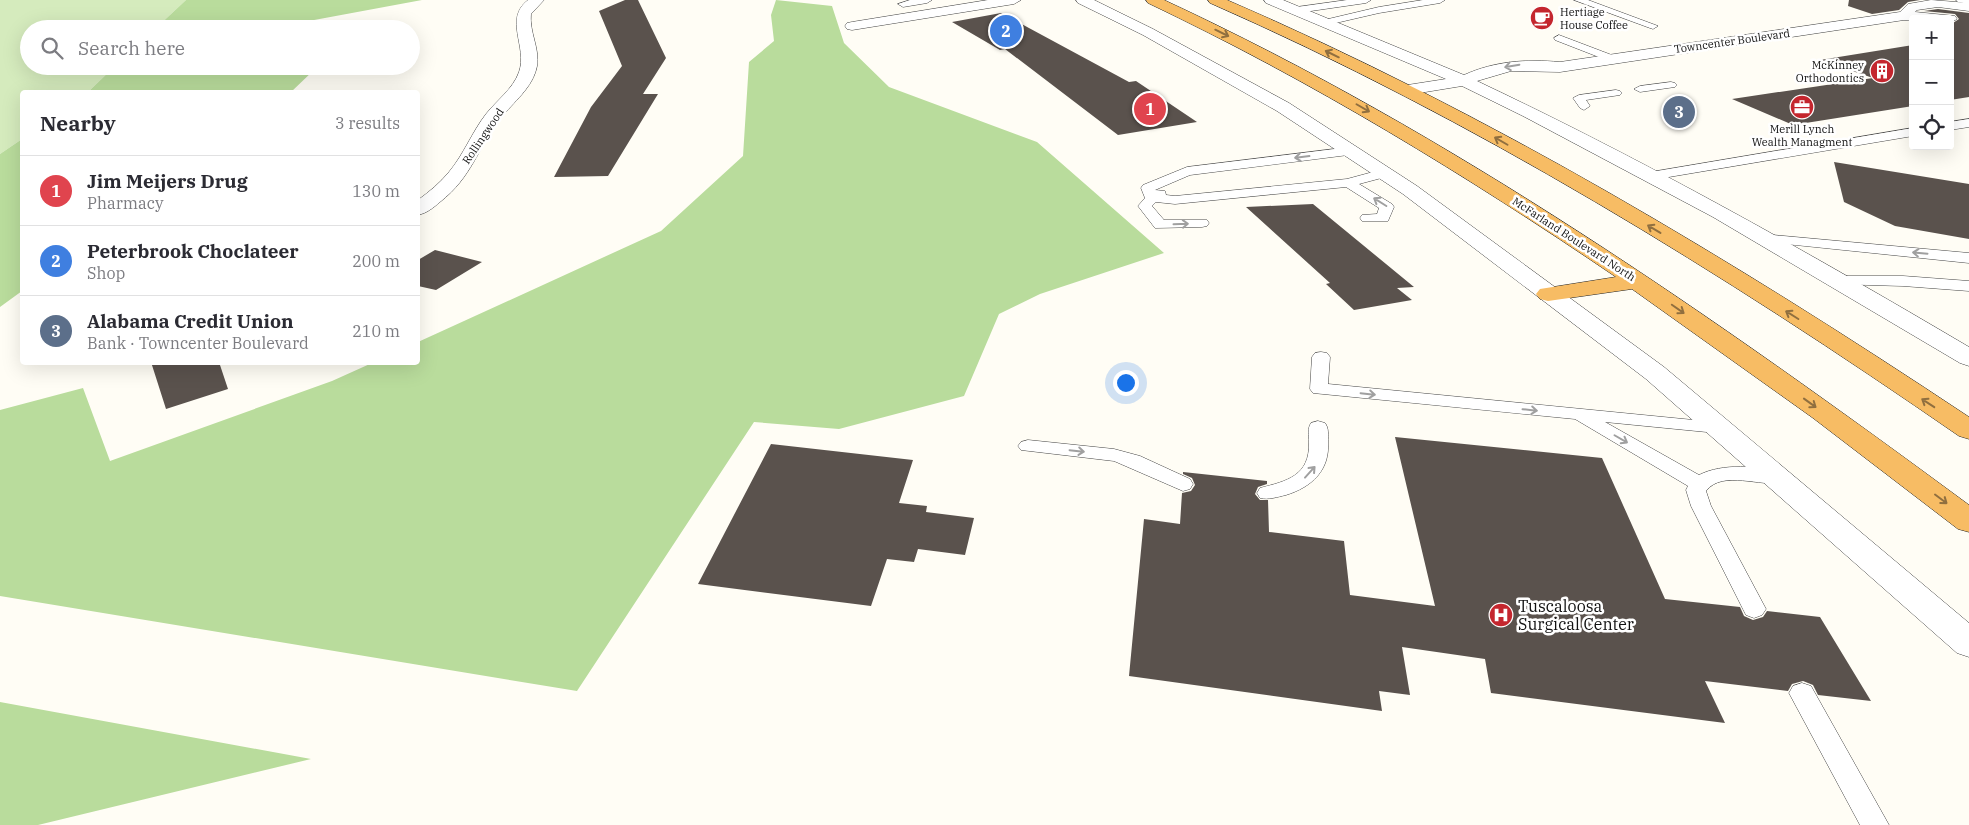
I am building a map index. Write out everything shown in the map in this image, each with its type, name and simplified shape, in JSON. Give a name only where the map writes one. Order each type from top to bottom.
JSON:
[{"type":"highway","name":"McFarland Boulevard North","points":[[1153,0],[1290,67],[1452,160],[1638,281],[1824,413],[1969,521]]},
{"type":"highway","points":[[1215,0],[1286,31],[1407,90],[1485,132],[1660,232],[1841,345],[1969,430]]},
{"type":"highway","points":[[1290,67],[1349,83]]},
{"type":"highway","points":[[1367,87],[1385,90],[1407,90]]},
{"type":"highway","points":[[1548,294],[1638,281]]},
{"type":"street","name":"Rollingwood","points":[[420,207],[443,190],[456,175],[495,114],[524,82],[530,64],[522,18],[530,4],[537,0]]},
{"type":"street","points":[[852,26],[1014,0]]},
{"type":"street","points":[[1083,0],[1148,32],[1283,107],[1410,190],[1655,374],[1969,643]]},
{"type":"street","points":[[1271,0],[1464,81],[1566,131],[1652,176],[1839,281],[1969,358]]},
{"type":"street","points":[[1904,16],[1913,7],[1938,3],[1969,7]]},
{"type":"street","points":[[1904,16],[1909,16]]},
{"type":"street","name":"Towncenter Boulevard","points":[[1407,90],[1464,81],[1508,82],[1553,75],[1560,67],[1904,16]]},
{"type":"street","points":[[1954,19],[1969,17]]},
{"type":"lane","points":[[903,4],[927,0]]},
{"type":"lane","points":[[1297,10],[1366,0]]},
{"type":"lane","points":[[1327,22],[1380,10],[1440,0]]},
{"type":"lane","points":[[1579,0],[1654,26]]},
{"type":"lane","points":[[1961,0],[1969,1]]},
{"type":"lane","points":[[1559,38],[1613,59]]},
{"type":"lane","points":[[1640,89],[1671,85]]},
{"type":"lane","points":[[1584,106],[1578,98],[1616,93]]},
{"type":"lane","points":[[1954,125],[1969,123]]},
{"type":"lane","points":[[1652,176],[1909,133]]},
{"type":"lane","points":[[1202,223],[1160,225],[1145,206],[1152,198],[1191,176],[1351,151]]},
{"type":"lane","points":[[1152,198],[1175,200],[1348,182],[1384,173]]},
{"type":"lane","points":[[1191,176],[1210,196]]},
{"type":"lane","points":[[1348,182],[1387,207],[1383,218],[1367,218]]},
{"type":"lane","points":[[1762,238],[1969,258]]},
{"type":"lane","points":[[1839,281],[1903,281],[1969,286]]},
{"type":"lane","points":[[1321,357],[1319,389],[1579,415],[1717,426]]},
{"type":"lane","points":[[1579,415],[1699,484]]},
{"type":"lane","points":[[1267,493],[1297,483],[1308,476],[1315,467],[1318,457],[1318,427]]},
{"type":"lane","points":[[1028,446],[1118,456],[1132,460],[1183,484]]},
{"type":"lane","points":[[1754,609],[1697,498],[1696,490],[1705,479],[1715,476],[1776,477]]},
{"type":"lane","points":[[1802,693],[1875,825]]},
{"type":"green space","points":[[0,0],[186,0],[165,20],[20,20],[20,75],[106,75],[90,90],[20,90],[20,140],[0,154]]},
{"type":"green space","points":[[186,0],[422,0],[314,20],[165,20]]},
{"type":"green space","points":[[776,0],[832,6],[844,43],[889,87],[1037,142],[1164,253],[1040,294],[999,314],[964,396],[839,429],[754,422],[577,691],[0,596],[0,410],[83,388],[110,461],[332,381],[368,365],[420,365],[420,341],[661,231],[743,156],[749,62],[774,41],[771,15]]},
{"type":"green space","points":[[106,75],[309,75],[293,90],[90,90]]},
{"type":"green space","points":[[20,140],[20,292],[0,307],[0,154]]},
{"type":"green space","points":[[0,702],[311,759],[38,825],[0,825]]},
{"type":"building","points":[[625,0],[638,0],[666,58],[643,94],[658,94],[608,176],[554,177],[591,107],[622,66],[599,11]]},
{"type":"building","points":[[1849,0],[1920,0],[1908,2],[1899,10],[1872,14],[1848,6]]},
{"type":"building","points":[[1938,9],[1969,13],[1969,97],[1954,99],[1954,22],[1959,19],[1955,14],[1924,11]]},
{"type":"building","points":[[1001,13],[1129,82],[1136,81],[1197,122],[1118,135],[1005,49],[1000,50],[952,22]]},
{"type":"building","points":[[1909,46],[1909,107],[1793,125],[1732,99],[1873,78],[1820,60]]},
{"type":"building","points":[[1834,162],[1969,184],[1969,239],[1895,226],[1844,202]]},
{"type":"building","points":[[1313,204],[1414,287],[1397,288],[1412,300],[1354,310],[1326,284],[1330,283],[1246,207]]},
{"type":"building","points":[[435,250],[482,262],[436,290],[420,286],[420,259]]},
{"type":"building","points":[[152,365],[220,365],[228,389],[166,409]]},
{"type":"building","points":[[1395,437],[1602,458],[1665,599],[1740,607],[1744,616],[1753,620],[1763,617],[1767,611],[1820,617],[1871,701],[1818,695],[1813,685],[1803,681],[1792,684],[1788,691],[1705,681],[1725,723],[1491,693],[1485,659],[1402,647],[1410,695],[1379,691],[1382,711],[1129,676],[1144,519],[1180,524],[1182,493],[1191,491],[1195,485],[1192,478],[1183,474],[1183,472],[1267,481],[1267,484],[1258,487],[1255,494],[1260,500],[1268,500],[1269,532],[1344,541],[1350,595],[1435,606]]},
{"type":"building","points":[[771,444],[913,460],[899,503],[927,506],[926,512],[974,518],[965,555],[918,549],[914,562],[887,559],[871,606],[698,584]]},
{"type":"place","name":"Hertiage House Coffee","points":[[1542,18]]},
{"type":"place","name":"Peterbrook Choclateer","points":[[1006,31]]},
{"type":"place","name":"McKinney Orthodontics","points":[[1882,71]]},
{"type":"place","name":"Merill Lynch Wealth Managment","points":[[1802,107]]},
{"type":"place","name":"Jim Meijers Drug","points":[[1150,109]]},
{"type":"place","name":"Alabama Credit Union","points":[[1679,112]]},
{"type":"place","name":"Tuscaloosa Surgical Center","points":[[1501,615]]}]
